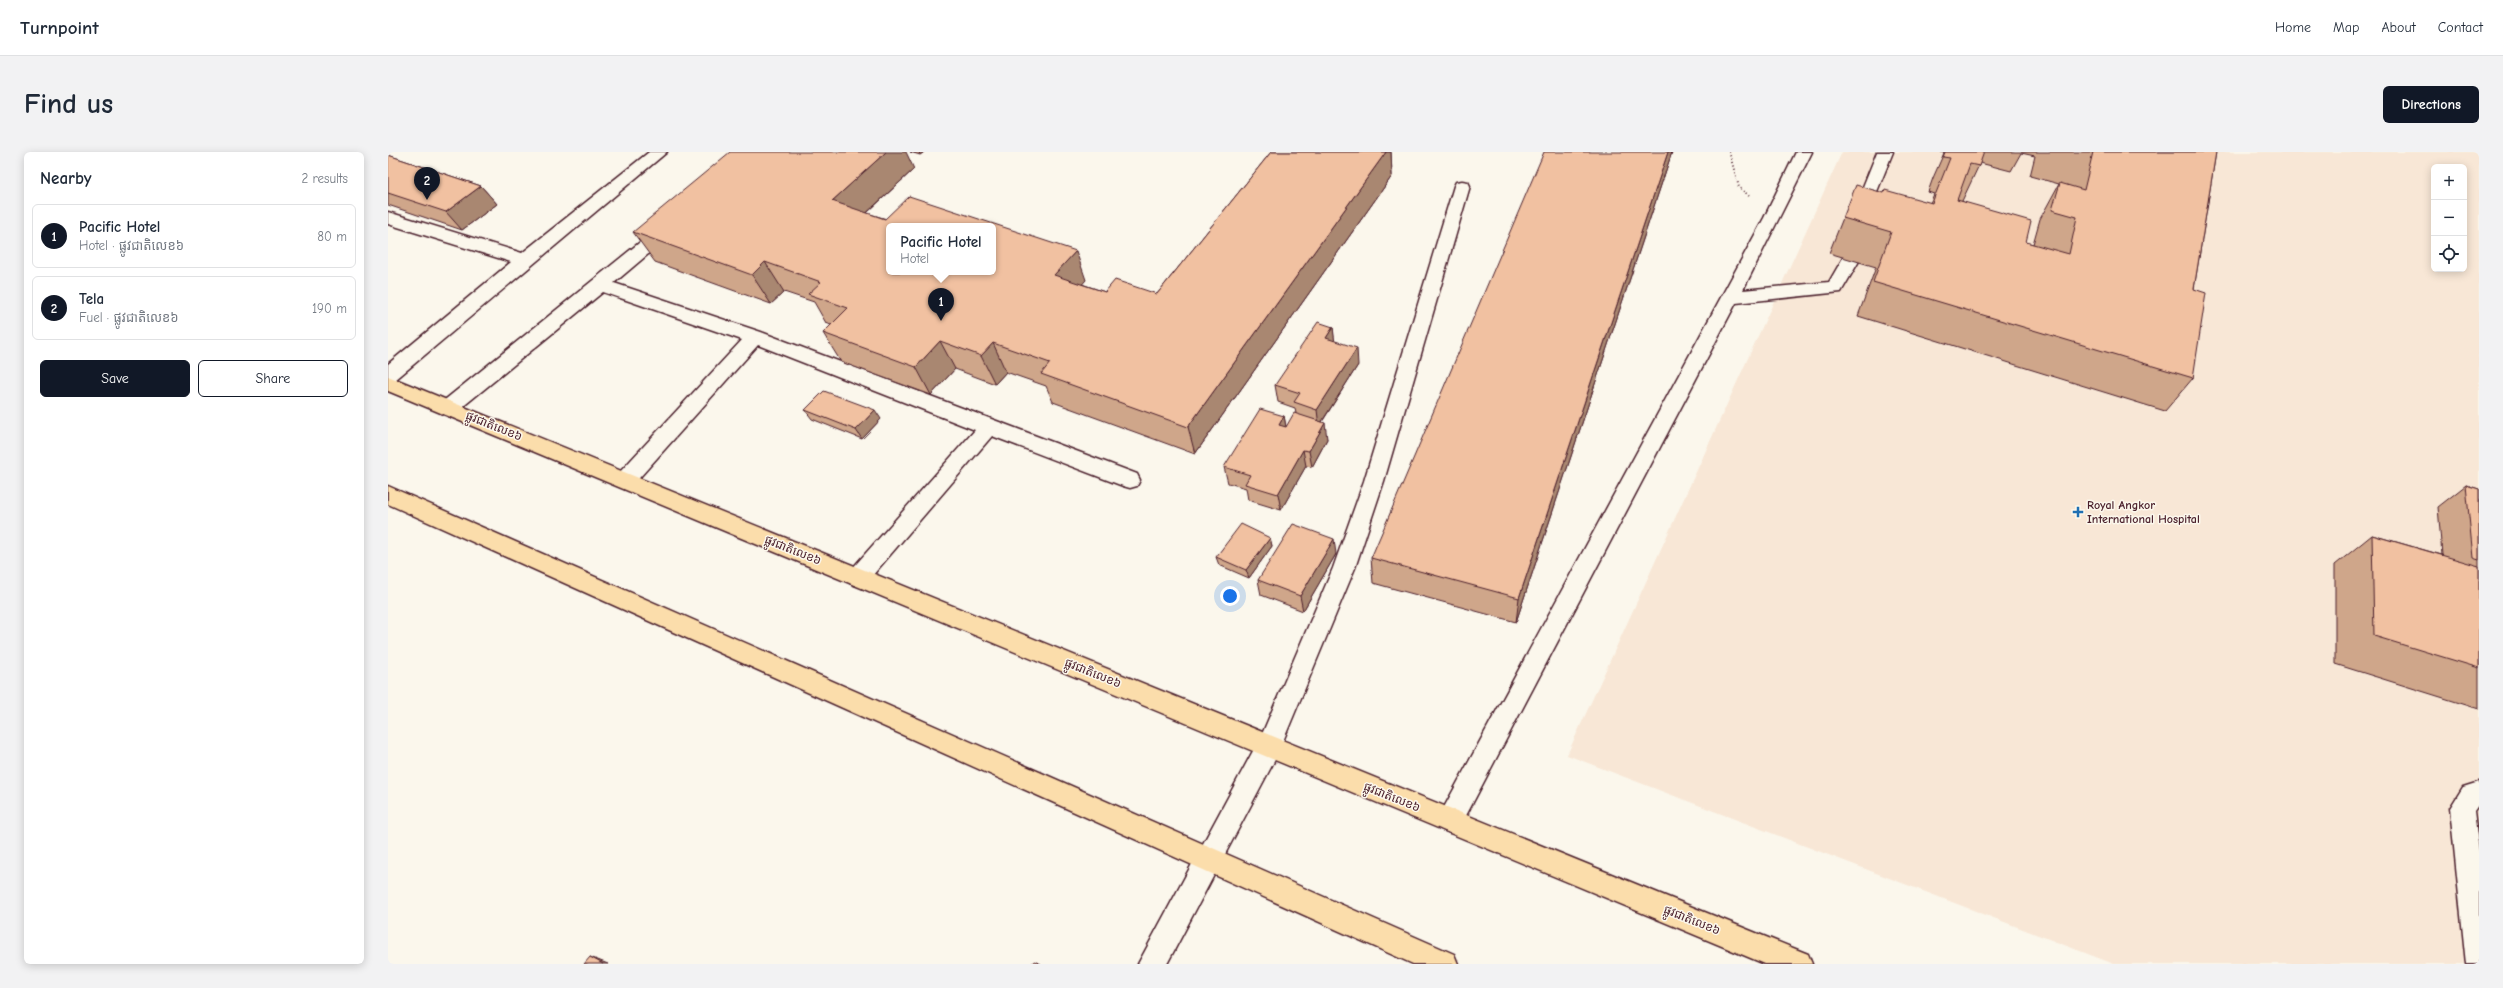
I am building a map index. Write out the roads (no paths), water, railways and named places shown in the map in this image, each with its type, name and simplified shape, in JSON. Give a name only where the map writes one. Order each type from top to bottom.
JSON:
[{"type":"highway","name":"ផ្លូវជាតិលេខ៦","points":[[388,383],[1798,964]]},
{"type":"highway","points":[[388,495],[1444,964]]},
{"type":"street","points":[[1152,964],[1207,858],[1269,746]]},
{"type":"lane","points":[[388,375],[525,260],[659,152]]},
{"type":"lane","points":[[1450,821],[1772,218],[1804,152]]},
{"type":"lane","points":[[1730,297],[1835,288],[1871,226],[1864,204],[1885,152]]},
{"type":"lane","points":[[1269,746],[1344,568],[1374,481],[1462,186]]},
{"type":"lane","points":[[388,218],[525,260]]},
{"type":"lane","points":[[448,408],[680,218]]},
{"type":"lane","points":[[600,285],[755,337],[1130,480]]},
{"type":"lane","points":[[625,480],[755,337]]},
{"type":"lane","points":[[858,577],[989,427]]},
{"type":"lane","points":[[2478,964],[2462,808],[2471,795],[2479,793]]},
{"type":"place","name":"Tela","points":[[427,200]]},
{"type":"place","name":"Pacific Hotel","points":[[941,321]]},
{"type":"place","name":"Royal Angkor International Hospital","points":[[2078,512]]}]
